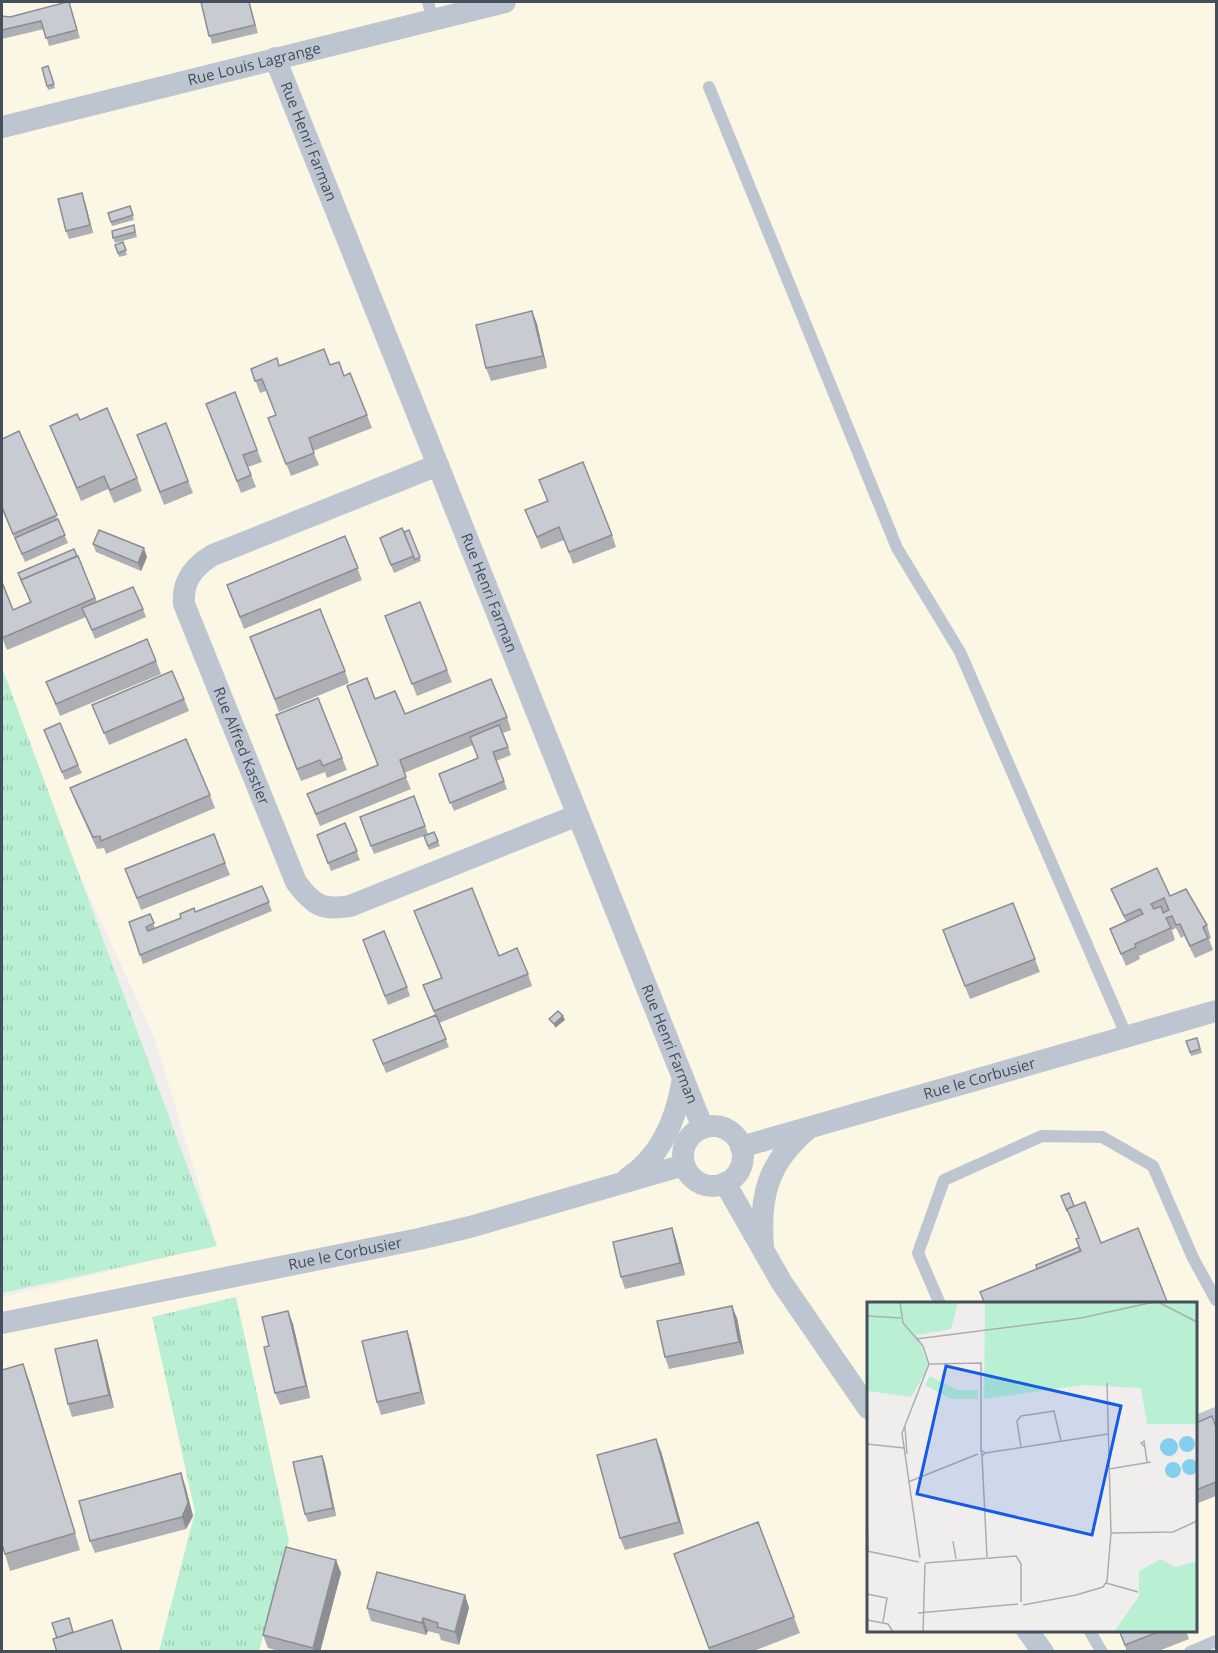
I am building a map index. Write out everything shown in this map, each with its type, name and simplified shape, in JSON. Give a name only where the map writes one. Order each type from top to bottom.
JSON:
[{"type":"street","name":"Rue Louis Lagrange","points":[[2,127],[275,58],[431,11],[505,2]]},
{"type":"street","name":"Rue Henri Farman","points":[[275,58],[703,1128]]},
{"type":"street","name":"Rue Alfred Kastler","points":[[438,465],[213,555],[198,564],[189,578],[183,592],[184,604],[273,826],[296,882],[317,905],[331,909],[350,906],[578,814]]},
{"type":"street","name":"Rue le Corbusier","points":[[741,1147],[1216,1011]]},
{"type":"street","points":[[622,1183],[635,1174],[662,1143],[680,1099],[683,1078]]},
{"type":"street","points":[[764,1254],[761,1218],[766,1184],[786,1152],[810,1127]]},
{"type":"street","points":[[703,1128],[724,1128],[732,1133],[741,1147],[740,1169],[725,1184],[708,1186],[699,1183],[691,1178],[684,1165],[683,1149],[687,1140],[703,1128]]},
{"type":"street","name":"Rue le Corbusier","points":[[2,1323],[419,1239],[684,1165]]},
{"type":"street","points":[[725,1184],[764,1254],[867,1407]]},
{"type":"lane","points":[[709,87],[897,548],[960,652],[1127,1037]]},
{"type":"lane","points":[[939,1302],[918,1253],[944,1180],[1042,1136],[1102,1137],[1154,1166],[1193,1258],[1216,1299]]},
{"type":"lane","points":[[1197,1421],[1216,1413]]},
{"type":"lane","points":[[1090,1632],[1102,1652]]},
{"type":"lane","points":[[1190,1652],[1216,1641]]},
{"type":"shaded area","points":[[2,2],[1216,2],[1216,1651],[2,1651],[2,1297],[217,1245],[155,1039],[59,829],[2,672]]},
{"type":"green space","points":[[2,667],[217,1246],[2,1293]]},
{"type":"green space","points":[[236,1297],[289,1541],[259,1651],[159,1651],[195,1512],[152,1317]]},
{"type":"building","points":[[69,2],[77,30],[46,38],[41,21],[2,30],[2,16],[10,17]]},
{"type":"building","points":[[201,2],[249,2],[255,25],[209,36]]},
{"type":"building","points":[[48,66],[54,84],[47,86],[42,68]]},
{"type":"building","points":[[82,193],[90,225],[66,231],[58,199]]},
{"type":"building","points":[[130,206],[133,215],[111,222],[108,213]]},
{"type":"building","points":[[134,225],[135,232],[113,238],[112,231]]},
{"type":"building","points":[[123,242],[126,250],[118,253],[115,245]]},
{"type":"building","points":[[532,311],[543,356],[486,368],[476,325]]},
{"type":"building","points":[[324,349],[330,365],[339,362],[344,376],[350,373],[367,415],[309,438],[314,453],[286,464],[268,418],[276,415],[262,379],[255,381],[251,369],[277,358],[279,366]]},
{"type":"building","points":[[235,392],[257,450],[243,455],[251,475],[237,481],[206,404]]},
{"type":"building","points":[[107,408],[137,478],[110,490],[104,476],[77,488],[50,426],[77,414],[80,420]]},
{"type":"building","points":[[166,423],[188,481],[160,492],[137,435]]},
{"type":"building","points":[[19,431],[57,515],[13,534],[2,507],[2,439]]},
{"type":"building","points":[[583,462],[612,535],[569,552],[559,527],[537,537],[525,510],[548,501],[539,480]]},
{"type":"building","points":[[58,519],[65,535],[22,554],[15,538]]},
{"type":"building","points":[[402,528],[414,556],[391,565],[380,538]]},
{"type":"building","points":[[99,530],[144,548],[138,563],[93,544]]},
{"type":"building","points":[[409,530],[420,557],[415,560],[404,532]]},
{"type":"building","points":[[345,536],[358,568],[240,617],[227,585]]},
{"type":"building","points":[[74,549],[77,556],[21,580],[18,573]]},
{"type":"building","points":[[78,556],[95,598],[2,638],[2,582],[13,610],[31,602],[21,580]]},
{"type":"building","points":[[133,587],[143,609],[92,630],[82,608]]},
{"type":"building","points":[[420,602],[447,670],[412,684],[385,616]]},
{"type":"building","points":[[320,609],[345,671],[275,699],[250,637]]},
{"type":"building","points":[[147,639],[156,661],[56,704],[46,682]]},
{"type":"building","points":[[172,671],[184,699],[104,733],[92,705]]},
{"type":"building","points":[[367,678],[375,699],[395,691],[405,714],[491,679],[507,717],[400,760],[406,777],[316,814],[307,794],[378,765],[347,686]]},
{"type":"building","points":[[318,698],[342,758],[323,766],[320,760],[297,769],[276,715]]},
{"type":"building","points":[[60,723],[78,765],[62,772],[44,730]]},
{"type":"building","points":[[499,725],[508,747],[493,752],[504,781],[450,803],[439,774],[478,758],[470,737]]},
{"type":"building","points":[[186,739],[210,795],[101,841],[100,836],[93,837],[70,788]]},
{"type":"building","points":[[414,796],[425,826],[371,846],[360,817]]},
{"type":"building","points":[[345,823],[357,851],[328,863],[317,835]]},
{"type":"building","points":[[434,832],[438,841],[428,846],[424,836]]},
{"type":"building","points":[[214,834],[225,863],[137,898],[125,869]]},
{"type":"building","points":[[1157,868],[1170,896],[1186,889],[1207,925],[1203,927],[1208,938],[1190,946],[1180,924],[1176,925],[1172,916],[1166,918],[1171,928],[1135,944],[1136,947],[1121,954],[1110,929],[1143,914],[1140,909],[1124,916],[1111,889]],"holes":[[[1164,898],[1169,910],[1163,913],[1161,906],[1154,909],[1151,904]]]},
{"type":"building","points":[[262,886],[269,902],[140,955],[129,922],[150,914],[154,923],[146,927],[148,931],[181,918],[180,914],[194,908],[195,912]]},
{"type":"building","points":[[472,888],[499,956],[517,948],[528,974],[434,1011],[423,985],[442,978],[414,911]]},
{"type":"building","points":[[1013,903],[1035,959],[965,986],[943,930]]},
{"type":"building","points":[[384,931],[407,987],[385,996],[363,940]]},
{"type":"building","points":[[558,1011],[563,1016],[554,1024],[549,1019]]},
{"type":"building","points":[[436,1015],[446,1039],[383,1064],[373,1040]]},
{"type":"building","points":[[1197,1038],[1200,1049],[1190,1052],[1186,1041]]},
{"type":"building","points":[[1069,1193],[1074,1206],[1067,1211],[1061,1196]]},
{"type":"building","points":[[1085,1202],[1101,1243],[1138,1228],[1167,1302],[984,1302],[980,1292],[1081,1251],[1076,1239],[1079,1238],[1067,1209]]},
{"type":"building","points":[[672,1228],[680,1263],[621,1277],[613,1242]]},
{"type":"building","points":[[1079,1247],[1080,1251],[1037,1269],[1036,1265]]},
{"type":"building","points":[[732,1306],[739,1342],[665,1357],[657,1321]]},
{"type":"building","points":[[288,1311],[306,1386],[275,1393],[264,1347],[269,1346],[262,1317]]},
{"type":"building","points":[[407,1331],[421,1392],[377,1402],[362,1341]]},
{"type":"building","points":[[97,1340],[109,1395],[68,1404],[55,1349]]},
{"type":"building","points":[[23,1364],[75,1533],[5,1554],[2,1544],[2,1370]]},
{"type":"building","points":[[1212,1416],[1216,1427],[1216,1482],[1197,1490],[1197,1423]]},
{"type":"building","points":[[656,1439],[679,1522],[620,1538],[597,1455]]},
{"type":"building","points":[[322,1456],[333,1508],[305,1514],[293,1462]]},
{"type":"building","points":[[181,1473],[188,1503],[182,1517],[90,1541],[79,1501]]},
{"type":"building","points":[[758,1522],[794,1617],[709,1648],[674,1554]]},
{"type":"building","points":[[286,1547],[336,1560],[313,1648],[263,1635]]},
{"type":"building","points":[[377,1572],[465,1595],[455,1632],[437,1627],[438,1623],[423,1618],[422,1623],[367,1608]]},
{"type":"building","points":[[69,1618],[73,1632],[57,1638],[52,1623]]},
{"type":"building","points":[[112,1620],[122,1652],[57,1652],[53,1639]]},
{"type":"building","points":[[1120,1632],[1158,1632],[1125,1645]]}]
